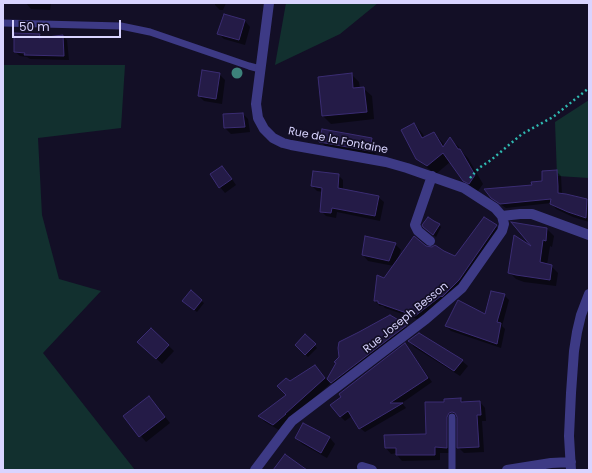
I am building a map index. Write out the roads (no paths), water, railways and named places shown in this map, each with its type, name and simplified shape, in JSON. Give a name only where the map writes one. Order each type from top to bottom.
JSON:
[{"type":"street","name":"Rue de la Fontaine","points":[[269,3],[256,104],[258,118],[264,129],[273,138],[291,145],[386,162],[432,176],[464,188],[495,208],[502,216]]},
{"type":"street","points":[[430,242],[418,231],[415,225],[432,176]]},
{"type":"street","points":[[502,216],[532,214],[589,235]]},
{"type":"street","name":"Rue Joseph Besson","points":[[255,470],[292,421],[426,319],[462,288],[502,231],[504,224],[502,216]]},
{"type":"street","points":[[507,470],[551,463],[571,466],[569,436],[570,393],[574,351],[578,326],[589,294]]},
{"type":"street","points":[[362,467],[372,470]]},
{"type":"lane","points":[[3,24],[121,26],[150,32],[260,69]]},
{"type":"lane","points":[[452,417],[452,470]]}]
